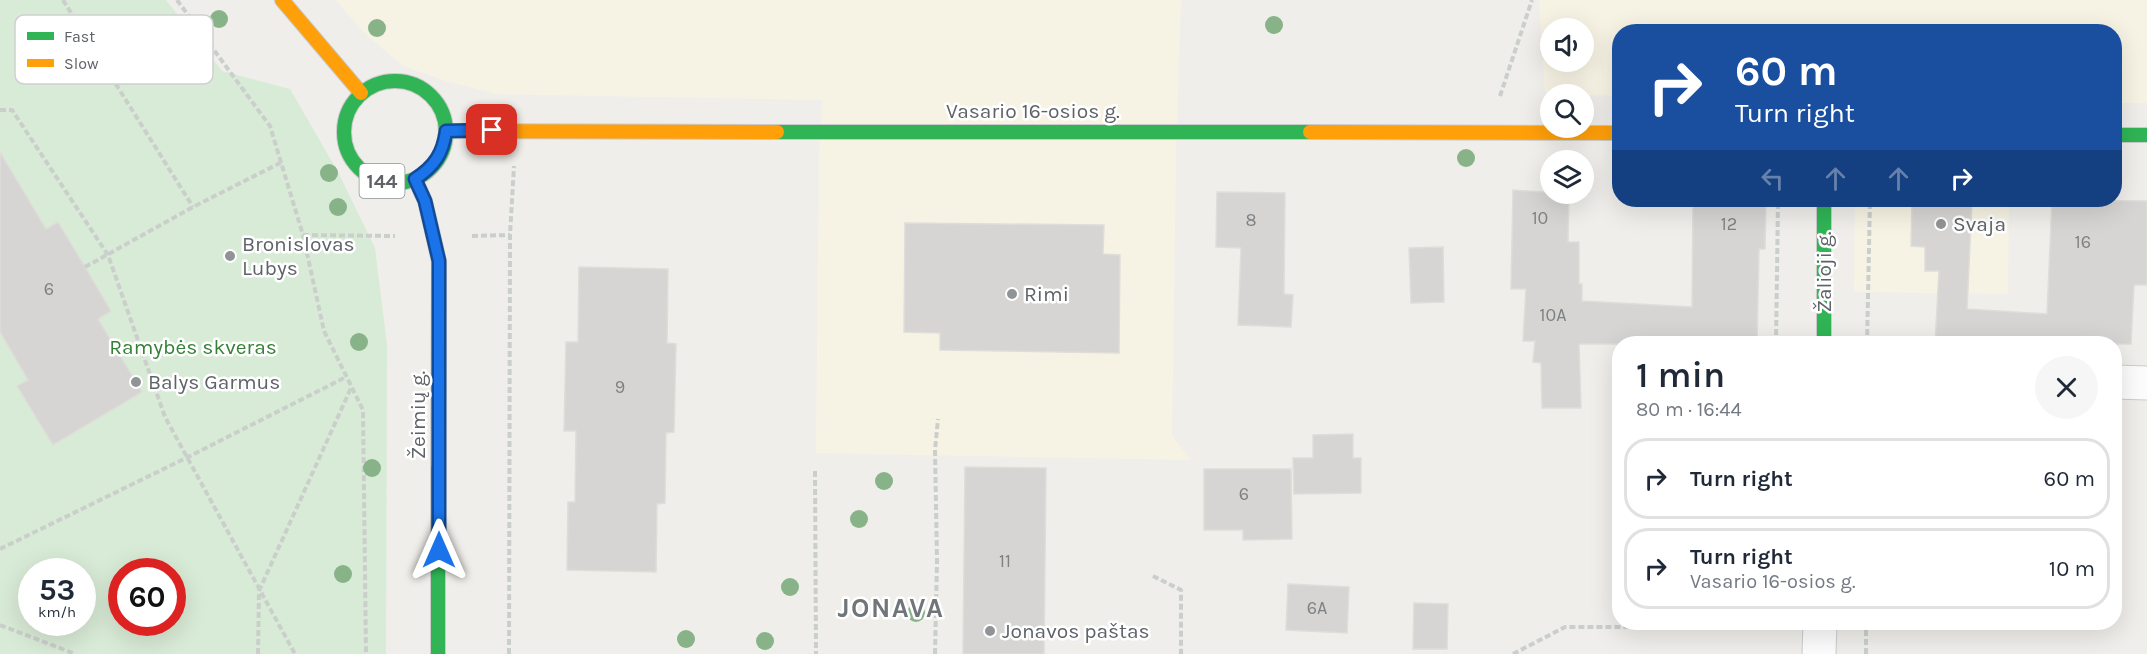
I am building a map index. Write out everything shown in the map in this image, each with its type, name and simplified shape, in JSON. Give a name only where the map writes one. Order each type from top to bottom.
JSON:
[{"type":"main road","points":[[282,0],[361,93],[375,85],[391,81],[407,82],[423,89],[435,100],[443,114],[446,131]]},
{"type":"main road","name":"144","points":[[361,93],[351,105],[345,121],[344,136],[348,152],[356,165],[369,176],[384,182],[415,179],[428,171],[438,159],[444,145],[446,131]]},
{"type":"main road","name":"Vasario 16-osios g.","points":[[446,131],[1612,133]]},
{"type":"main road","points":[[2122,135],[2147,135]]},
{"type":"main road","name":"Žeimių g.","points":[[415,179],[425,201],[439,261],[438,654]]},
{"type":"main road","name":"Žalioji g.","points":[[1824,207],[1824,336]]},
{"type":"street","points":[[2122,381],[2147,383]]},
{"type":"street","points":[[1819,654],[1820,630]]},
{"type":"path","points":[[63,0],[72,15]]},
{"type":"path","points":[[177,0],[188,15]]},
{"type":"path","points":[[1488,133],[1532,0]]},
{"type":"path","points":[[213,49],[270,126],[303,235],[324,331],[363,410],[366,654]]},
{"type":"path","points":[[116,84],[193,207]]},
{"type":"path","points":[[0,110],[12,110],[108,255],[165,417],[295,654]]},
{"type":"path","points":[[509,654],[510,247],[516,130]]},
{"type":"path","points":[[85,267],[193,207],[282,162]]},
{"type":"path","points":[[1776,336],[1778,207]]},
{"type":"path","points":[[1867,336],[1870,207]]},
{"type":"path","points":[[0,549],[346,377]]},
{"type":"path","points":[[258,654],[259,591],[351,388]]},
{"type":"path","points":[[935,654],[937,561],[935,450],[938,419]]},
{"type":"path","points":[[815,471],[816,654]]},
{"type":"path","points":[[1153,576],[1181,590],[1180,654]]},
{"type":"path","points":[[0,625],[75,654]]},
{"type":"path","points":[[1513,654],[1565,627],[1612,627]]},
{"type":"path","points":[[1866,630],[1866,654]]},
{"type":"shaded area","points":[[336,0],[1181,0],[1172,436],[1191,460],[816,453],[819,157],[822,100],[497,94],[446,81],[403,66],[363,32]]},
{"type":"shaded area","points":[[1539,0],[2147,0],[2147,103],[2122,103],[2122,24],[1612,24],[1612,96],[1594,95],[1594,84],[1544,84],[1544,72],[1594,72],[1594,18],[1540,18]]},
{"type":"shaded area","points":[[1855,207],[2009,207],[2008,294],[1854,292]]},
{"type":"green space","name":"Ramybės skveras","points":[[0,0],[166,0],[178,15],[15,15],[15,84],[213,84],[213,60],[222,71],[290,89],[338,172],[375,248],[387,345],[386,654],[0,654]]},
{"type":"building","points":[[0,152],[46,229],[58,222],[85,267],[111,311],[98,319],[142,392],[53,445],[17,386],[28,380],[0,332]]},
{"type":"building","points":[[1513,190],[1540,192],[1540,204],[1569,204],[1568,242],[1579,242],[1579,284],[1582,284],[1582,301],[1692,307],[1693,207],[1766,207],[1765,249],[1759,249],[1757,336],[1612,336],[1612,344],[1579,344],[1581,408],[1542,408],[1541,363],[1533,362],[1535,341],[1523,341],[1526,289],[1511,289]]},
{"type":"building","points":[[1217,192],[1285,193],[1284,294],[1293,295],[1291,327],[1238,325],[1241,248],[1216,247]]},
{"type":"building","points":[[2122,201],[2147,201],[2147,285],[2134,285],[2131,344],[2122,344],[2122,336],[1935,336],[1939,271],[1925,271],[1925,247],[1911,246],[1912,207],[1972,207],[1967,309],[2047,314],[2052,207],[2122,207]]},
{"type":"building","name":"Rimi","points":[[905,223],[1104,225],[1103,254],[1120,255],[1119,353],[940,350],[940,333],[904,332]]},
{"type":"building","points":[[1443,247],[1444,302],[1411,303],[1409,248]]},
{"type":"building","points":[[579,267],[668,269],[667,343],[676,344],[674,432],[666,433],[665,503],[657,504],[656,572],[567,570],[568,502],[575,502],[576,431],[564,431],[566,342],[578,342]]},
{"type":"building","points":[[1353,434],[1353,458],[1361,458],[1361,493],[1294,494],[1293,458],[1313,458],[1313,435]]},
{"type":"building","points":[[965,467],[1046,468],[1044,654],[963,654]]},
{"type":"building","points":[[1204,469],[1291,469],[1292,539],[1243,540],[1243,530],[1204,530]]},
{"type":"building","points":[[1288,584],[1349,587],[1347,633],[1286,630]]},
{"type":"building","points":[[1414,603],[1448,604],[1447,649],[1413,649]]},
{"type":"traffic: fast","points":[[395,81],[414,85],[431,96],[442,113],[446,132],[442,151],[431,168],[414,179],[395,183],[376,179],[359,168],[348,151],[344,132],[348,113],[359,96],[376,85],[395,81]]},
{"type":"traffic: fast","points":[[777,132],[1310,132]]},
{"type":"traffic: fast","points":[[2122,135],[2147,135]]},
{"type":"traffic: fast","points":[[1824,207],[1824,336]]},
{"type":"traffic: fast","points":[[438,464],[438,654]]},
{"type":"traffic: slow","points":[[282,0],[361,93]]},
{"type":"traffic: slow","points":[[446,131],[777,132]]},
{"type":"traffic: slow","points":[[1310,132],[1612,133]]},
{"type":"traffic: slow","points":[[415,179],[425,201],[439,261],[438,464]]},
{"type":"place","name":"Svaja","points":[[1941,224]]},
{"type":"place","name":"Bronislovas Lubys","points":[[230,256]]},
{"type":"place","name":"Rimi","points":[[1012,294]]},
{"type":"place","name":"Balys Garmus","points":[[136,382]]},
{"type":"place","name":"Jonavos paštas","points":[[990,631]]},
{"type":"district","name":"JONAVA","points":[[891,608]]},
{"type":"route","points":[[439,550],[439,261],[425,201],[415,179],[428,171],[438,159],[444,145],[446,131],[492,130]]}]
